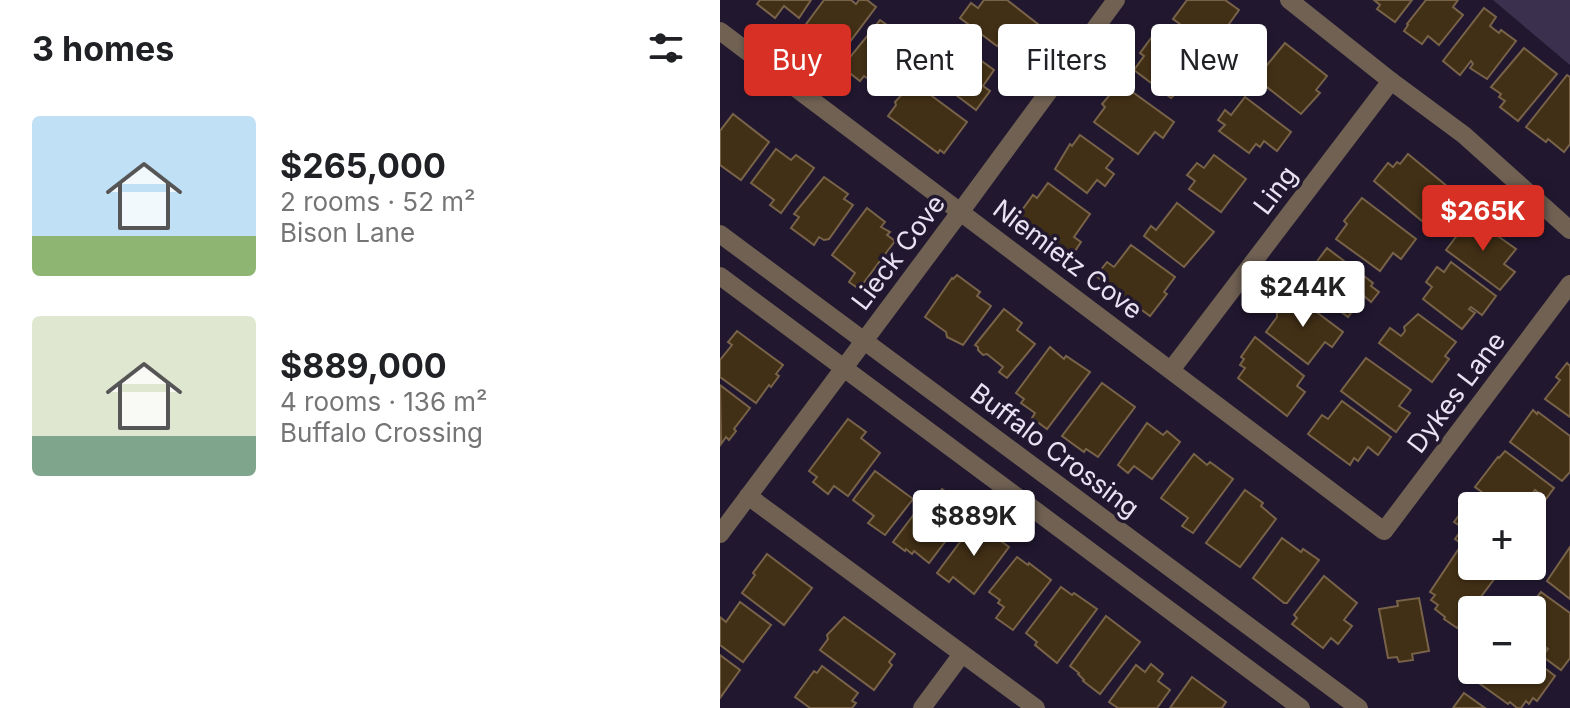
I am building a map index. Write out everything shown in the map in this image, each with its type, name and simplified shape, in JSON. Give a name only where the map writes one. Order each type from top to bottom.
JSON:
[{"type":"street","name":"Lieck Cove","points":[[720,534],[1116,0]]},
{"type":"street","points":[[1289,0],[1464,135],[1570,230]]},
{"type":"street","name":"Niemietz Cove","points":[[720,31],[1384,531]]},
{"type":"street","name":"Ling","points":[[1171,370],[1391,81]]},
{"type":"street","name":"Buffalo Crossing","points":[[720,234],[1359,708]]},
{"type":"street","points":[[720,276],[1301,708]]},
{"type":"street","name":"Dykes Lane","points":[[1384,531],[1570,284]]},
{"type":"street","points":[[748,496],[1036,708]]},
{"type":"street","points":[[922,708],[962,654]]},
{"type":"shaded area","points":[[1493,0],[1570,0],[1570,65]]},
{"type":"building","points":[[760,0],[811,0],[799,18],[784,6],[775,18],[757,4]]},
{"type":"building","points":[[824,0],[851,0],[856,4],[859,0],[867,0],[876,7],[851,40],[851,24],[806,24]]},
{"type":"building","points":[[984,0],[1007,0],[1038,24],[998,24],[997,46],[982,35],[982,24],[968,24],[960,18],[971,3],[978,8]]},
{"type":"building","points":[[1187,0],[1225,0],[1239,10],[1229,24],[1180,24],[1173,19]]},
{"type":"building","points":[[1374,0],[1412,0],[1395,22],[1377,9],[1380,5]]},
{"type":"building","points":[[1426,0],[1458,0],[1453,7],[1463,15],[1439,45],[1428,36],[1422,44],[1404,31]]},
{"type":"building","points":[[1484,8],[1496,17],[1490,26],[1516,41],[1487,79],[1470,68],[1473,64],[1471,61],[1460,75],[1443,61]]},
{"type":"building","points":[[867,36],[867,78],[864,76],[860,81],[851,74],[851,56]]},
{"type":"building","points":[[1151,38],[1151,83],[1135,71],[1144,56],[1140,53]]},
{"type":"building","points":[[1285,43],[1327,76],[1316,90],[1320,93],[1301,114],[1267,87],[1267,65]]},
{"type":"building","points":[[1524,48],[1557,74],[1518,121],[1500,107],[1505,101],[1491,87]]},
{"type":"building","points":[[982,61],[994,70],[983,86],[990,91],[976,110],[957,96],[982,96]]},
{"type":"building","points":[[1567,75],[1570,77],[1570,144],[1564,152],[1526,127]]},
{"type":"building","points":[[1135,94],[1174,122],[1163,138],[1155,132],[1138,154],[1094,122],[1105,107],[1102,104],[1109,96]]},
{"type":"building","points":[[900,96],[932,96],[967,122],[944,153],[940,150],[938,153],[888,116]]},
{"type":"building","points":[[1245,97],[1291,132],[1277,151],[1264,141],[1260,147],[1256,144],[1249,153],[1219,131],[1225,125],[1218,120],[1225,110],[1231,115]]},
{"type":"building","points":[[733,114],[769,142],[741,180],[720,165],[720,131]]},
{"type":"building","points":[[1080,135],[1113,159],[1106,168],[1114,174],[1105,186],[1097,180],[1087,193],[1055,169],[1070,144],[1072,146]]},
{"type":"building","points":[[776,149],[791,160],[796,155],[814,168],[781,213],[770,205],[774,200],[751,183]]},
{"type":"building","points":[[1408,154],[1448,187],[1446,190],[1453,196],[1437,217],[1430,211],[1422,221],[1374,181],[1388,163],[1393,167],[1397,162],[1400,164]]},
{"type":"building","points":[[1214,155],[1246,179],[1221,212],[1189,189],[1195,181],[1187,175],[1197,163],[1204,168]]},
{"type":"building","points":[[824,177],[848,194],[844,199],[853,205],[829,239],[819,237],[814,245],[791,228],[799,217],[794,214]]},
{"type":"building","points":[[1048,183],[1090,214],[1074,237],[1081,242],[1071,257],[1017,217],[1033,195],[1037,198]]},
{"type":"building","points":[[1362,198],[1416,239],[1401,259],[1393,253],[1380,271],[1336,239],[1347,224],[1344,221]]},
{"type":"building","points":[[1177,203],[1214,232],[1184,267],[1144,236],[1151,226],[1156,230]]},
{"type":"building","points":[[867,208],[885,222],[881,227],[890,232],[887,235],[895,241],[859,289],[849,282],[855,273],[832,255]]},
{"type":"building","points":[[1471,217],[1516,249],[1504,264],[1515,272],[1500,290],[1446,250]]},
{"type":"building","points":[[1131,245],[1175,277],[1164,292],[1167,294],[1150,316],[1096,276],[1107,262],[1114,267]]},
{"type":"building","points":[[1327,248],[1373,283],[1371,286],[1379,292],[1371,302],[1364,296],[1348,317],[1299,280]]},
{"type":"building","points":[[1451,262],[1496,296],[1482,315],[1471,307],[1469,309],[1475,313],[1462,329],[1423,299],[1432,287],[1426,282],[1437,267],[1444,272]]},
{"type":"building","points":[[957,275],[980,292],[977,296],[991,306],[963,345],[947,337],[946,332],[925,317]]},
{"type":"building","points":[[1291,293],[1343,332],[1332,347],[1325,342],[1308,364],[1266,332]]},
{"type":"building","points":[[1004,309],[1022,323],[1017,330],[1035,344],[1007,378],[999,372],[1003,367],[987,354],[983,355],[975,345]]},
{"type":"building","points":[[1418,314],[1456,342],[1445,356],[1449,359],[1432,382],[1379,343],[1390,328],[1401,336],[1404,327]]},
{"type":"building","points":[[737,331],[783,365],[776,374],[779,376],[756,403],[720,377],[720,360],[732,345],[728,342]]},
{"type":"building","points":[[1255,337],[1304,376],[1297,386],[1305,392],[1287,416],[1238,378],[1245,368],[1240,365],[1244,359],[1241,357]]},
{"type":"building","points":[[1050,347],[1064,359],[1066,356],[1090,372],[1047,429],[1032,418],[1035,413],[1021,403],[1024,399],[1016,393]]},
{"type":"building","points":[[1366,358],[1411,390],[1399,406],[1410,413],[1396,432],[1341,391]]},
{"type":"building","points":[[1567,363],[1570,366],[1570,417],[1545,399],[1560,380],[1556,377]]},
{"type":"building","points":[[1102,383],[1135,407],[1098,457],[1086,449],[1084,452],[1062,436]]},
{"type":"building","points":[[720,385],[750,408],[729,440],[726,437],[721,444]]},
{"type":"building","points":[[1342,401],[1391,437],[1378,455],[1368,447],[1358,461],[1354,458],[1350,465],[1308,434],[1322,415],[1328,419]]},
{"type":"building","points":[[1533,410],[1570,436],[1570,472],[1562,481],[1510,442]]},
{"type":"building","points":[[848,419],[866,432],[861,438],[880,453],[848,496],[834,486],[828,494],[813,482],[817,477],[809,471]]},
{"type":"building","points":[[1147,423],[1163,435],[1167,431],[1180,442],[1152,479],[1134,466],[1128,473],[1118,465]]},
{"type":"building","points":[[1505,451],[1554,488],[1546,499],[1546,492],[1535,490],[1482,492],[1475,487]]},
{"type":"building","points":[[1194,454],[1233,479],[1193,533],[1182,526],[1188,518],[1161,498]]},
{"type":"building","points":[[875,471],[913,499],[885,535],[868,523],[874,516],[853,500]]},
{"type":"building","points":[[942,489],[960,502],[957,507],[966,514],[929,563],[914,551],[912,554],[905,551],[893,542],[930,493],[937,498]]},
{"type":"building","points":[[1245,490],[1263,503],[1261,506],[1276,519],[1240,567],[1206,543]]},
{"type":"building","points":[[975,522],[1009,547],[974,594],[953,577],[949,582],[937,573]]},
{"type":"building","points":[[1282,538],[1319,560],[1287,603],[1253,578]]},
{"type":"building","points":[[1570,547],[1570,599],[1547,581]]},
{"type":"building","points":[[1458,550],[1458,580],[1494,580],[1482,596],[1458,596],[1457,628],[1435,609],[1438,605],[1431,600],[1435,595],[1430,592]]},
{"type":"building","points":[[767,554],[812,588],[784,625],[742,593]]},
{"type":"building","points":[[1017,557],[1051,580],[1013,630],[996,618],[1004,607],[989,592]]},
{"type":"building","points":[[1324,576],[1357,603],[1344,620],[1352,626],[1338,644],[1331,638],[1323,648],[1292,624],[1297,618],[1294,615]]},
{"type":"building","points":[[1061,587],[1097,609],[1057,663],[1026,633]]},
{"type":"building","points":[[1541,592],[1570,613],[1570,658],[1561,670],[1546,659],[1546,596],[1538,596]]},
{"type":"building","points":[[1419,598],[1429,651],[1412,654],[1413,660],[1399,662],[1397,657],[1388,658],[1379,609],[1398,606],[1397,601]]},
{"type":"building","points":[[740,602],[771,625],[743,662],[720,645],[720,617],[726,622]]},
{"type":"building","points":[[1106,616],[1140,642],[1100,694],[1070,666]]},
{"type":"building","points":[[844,617],[895,654],[889,662],[892,665],[874,690],[820,650],[828,639],[827,635]]},
{"type":"building","points":[[720,655],[740,670],[720,698]]},
{"type":"building","points":[[1151,664],[1163,674],[1158,681],[1170,690],[1157,708],[1118,708],[1109,702],[1136,665],[1145,672]]},
{"type":"building","points":[[822,666],[858,693],[852,701],[856,703],[852,708],[810,708],[795,697],[814,671],[817,673]]},
{"type":"building","points":[[1546,669],[1555,676],[1537,701],[1533,698],[1529,704],[1526,701],[1521,708],[1510,702],[1508,704],[1480,684],[1546,684]]},
{"type":"building","points":[[1192,677],[1226,702],[1222,708],[1170,708]]},
{"type":"building","points":[[1464,693],[1485,708],[1453,708]]}]
